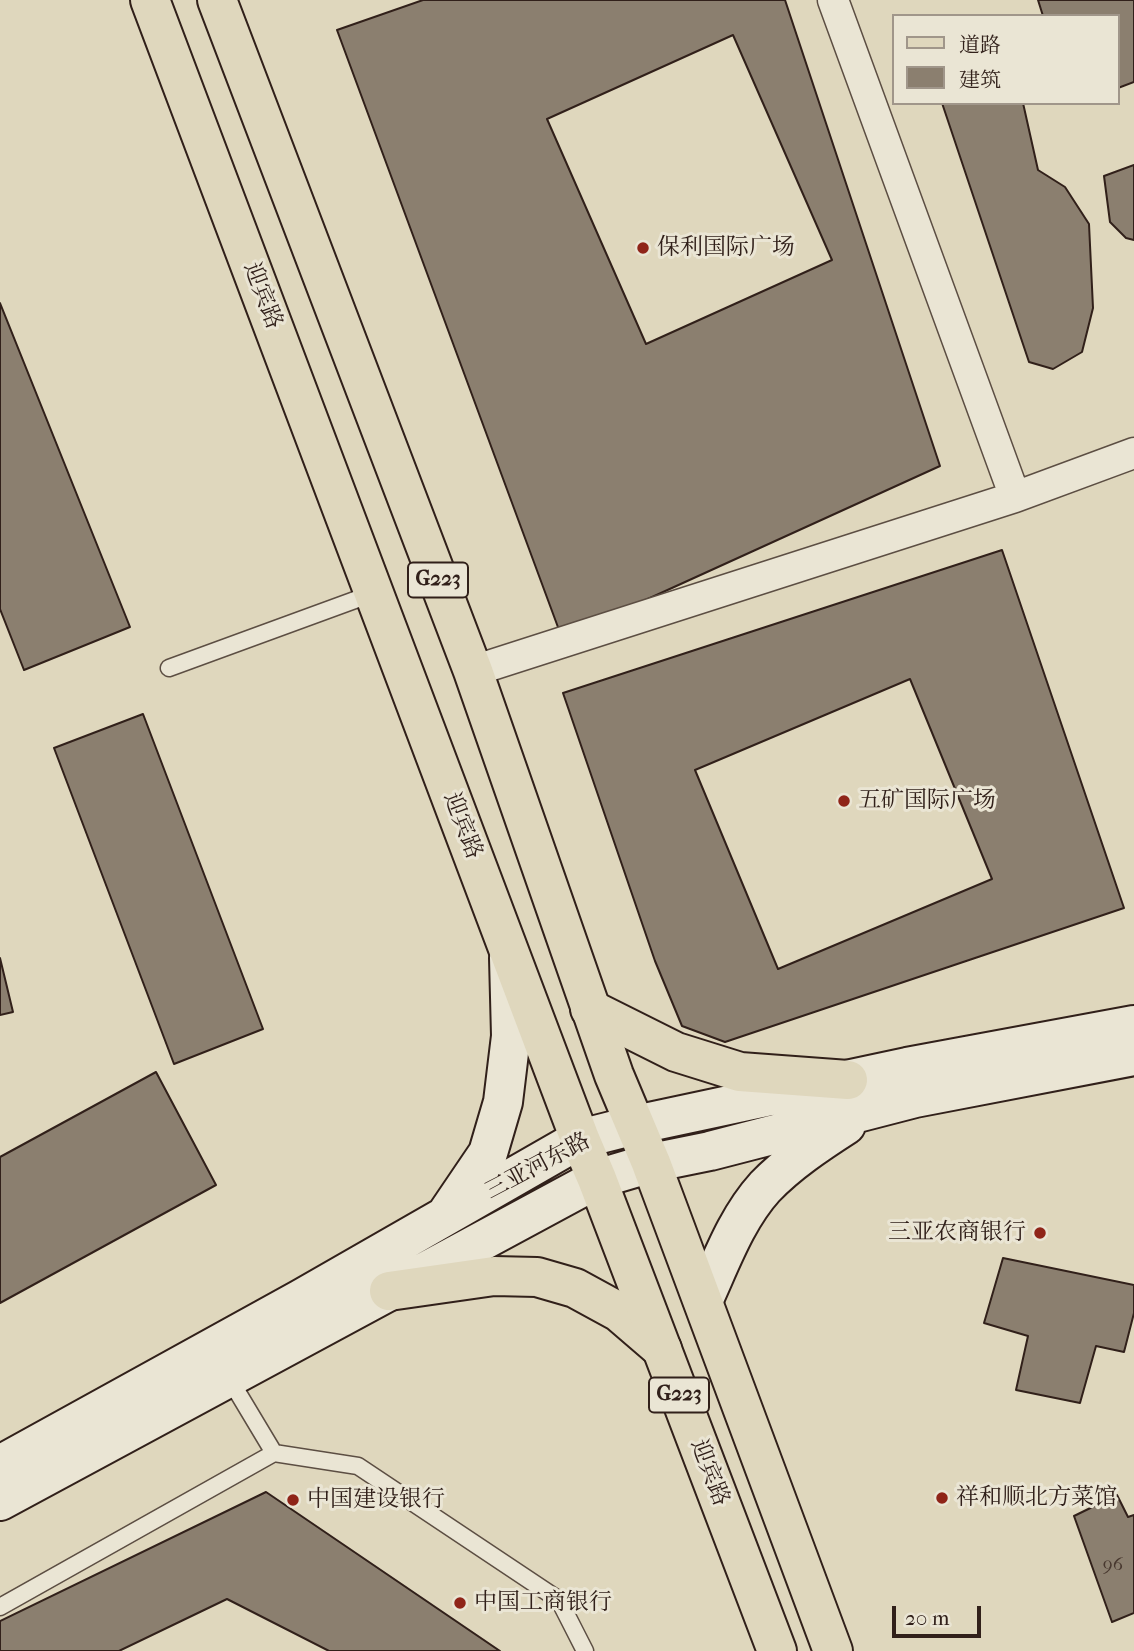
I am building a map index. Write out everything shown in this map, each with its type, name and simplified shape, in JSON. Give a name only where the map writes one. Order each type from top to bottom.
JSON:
[{"type":"main road","name":"迎宾路","points":[[150,0],[580,1139],[777,1651]]},
{"type":"main road","name":"G223","points":[[217,0],[473,671],[614,1075],[652,1163],[833,1651]]},
{"type":"main road","points":[[444,1217],[488,1153],[503,1102],[511,1036],[508,948]]},
{"type":"main road","points":[[590,1009],[676,1052],[740,1072],[848,1080]]},
{"type":"main road","name":"三亚河东路","points":[[0,1465],[302,1299],[580,1139],[907,1067],[1134,1026]]},
{"type":"main road","name":"三亚河东路","points":[[0,1502],[597,1179],[915,1098],[1134,1056]]},
{"type":"main road","points":[[703,1301],[735,1231],[765,1188],[814,1144],[872,1109]]},
{"type":"main road","points":[[389,1291],[494,1276],[537,1277],[575,1288],[619,1312],[662,1349]]},
{"type":"street","points":[[833,0],[1015,497]]},
{"type":"street","points":[[473,671],[1015,497],[1134,453]]},
{"type":"lane","points":[[169,668],[374,593]]},
{"type":"lane","points":[[229,1378],[274,1453]]},
{"type":"lane","points":[[0,1607],[274,1453],[358,1466],[559,1600],[585,1651]]},
{"type":"building","name":"保利国际广场","points":[[423,0],[785,0],[940,466],[562,638],[337,30]]},
{"type":"building","points":[[1038,0],[1134,0],[1134,82],[1120,87],[1120,14],[1042,14]]},
{"type":"building","points":[[733,35],[832,260],[646,344],[547,119]]},
{"type":"building","points":[[943,105],[1023,105],[1038,170],[1065,187],[1089,224],[1093,308],[1082,352],[1053,369],[1029,362]]},
{"type":"building","points":[[1134,165],[1134,240],[1126,238],[1110,222],[1104,176]]},
{"type":"building","points":[[0,303],[130,627],[24,670],[0,609]]},
{"type":"building","name":"五矿国际广场","points":[[1002,550],[1124,908],[725,1042],[682,1026],[655,961],[563,693]]},
{"type":"building","points":[[910,679],[992,879],[778,969],[695,770]]},
{"type":"building","points":[[143,714],[263,1029],[174,1064],[54,748]]},
{"type":"building","points":[[0,958],[13,1012],[0,1015]]},
{"type":"building","points":[[156,1072],[216,1185],[0,1303],[0,1157]]},
{"type":"building","points":[[1003,1258],[1134,1285],[1134,1313],[1124,1352],[1096,1346],[1080,1403],[1016,1390],[1028,1336],[984,1323]]},
{"type":"building","points":[[266,1492],[500,1651],[329,1651],[227,1599],[119,1651],[0,1651],[0,1621]]},
{"type":"building","points":[[1117,1495],[1128,1517],[1134,1515],[1134,1613],[1112,1622],[1074,1516]]},
{"type":"place","name":"保利国际广场","points":[[643,248]]},
{"type":"place","name":"五矿国际广场","points":[[844,801]]},
{"type":"place","name":"三亚农商银行","points":[[1040,1233]]},
{"type":"place","name":"祥和顺北方菜馆","points":[[942,1498]]},
{"type":"place","name":"中国建设银行","points":[[293,1500]]},
{"type":"place","name":"中国工商银行","points":[[460,1603]]}]
